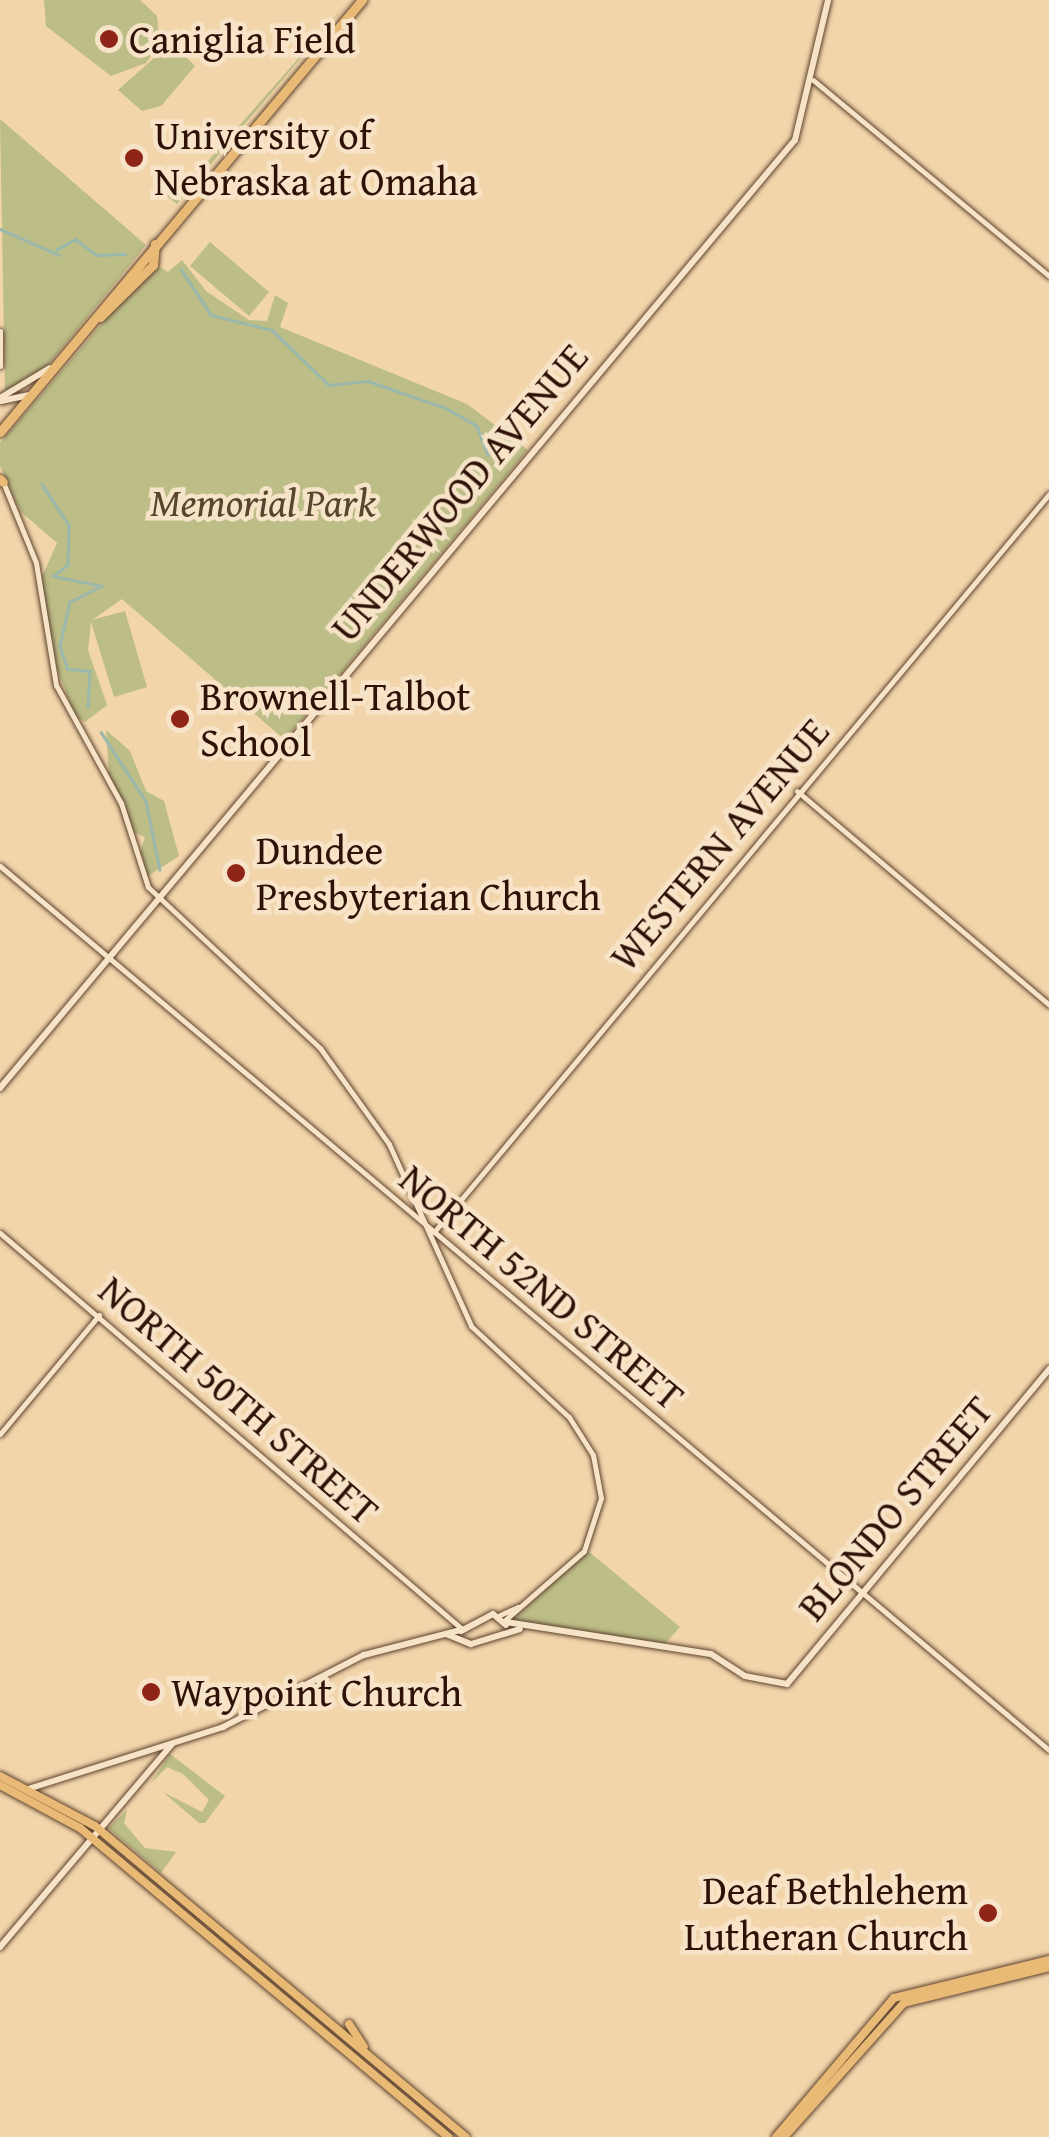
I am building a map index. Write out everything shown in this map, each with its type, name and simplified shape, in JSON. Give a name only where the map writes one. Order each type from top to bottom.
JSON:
[{"type":"highway","points":[[0,432],[86,328],[148,270],[156,244],[362,0]]},
{"type":"main road","name":"UNDERWOOD AVENUE","points":[[0,1088],[795,140],[813,80],[816,22],[828,0]]},
{"type":"main road","points":[[0,400],[58,361]]},
{"type":"main road","points":[[0,400],[30,395]]},
{"type":"main road","name":"BLONDO STREET","points":[[526,1629],[712,1654],[745,1676],[788,1684],[1049,1369]]},
{"type":"main road","points":[[28,1789],[173,1744],[353,1659],[504,1619],[526,1629]]},
{"type":"main road","points":[[502,1632],[504,1619]]},
{"type":"main road","points":[[463,1630],[472,1644],[502,1632],[526,1629]]},
{"type":"main road","points":[[0,1947],[173,1744]]},
{"type":"main road","points":[[0,1776],[100,1830],[466,2137]]},
{"type":"main road","points":[[0,1785],[93,1839],[448,2137]]},
{"type":"main road","points":[[780,2137],[894,1998],[1049,1964]]},
{"type":"main road","points":[[348,2024],[376,2062]]},
{"type":"street","points":[[813,80],[1049,276]]},
{"type":"street","points":[[0,332],[0,366]]},
{"type":"street","points":[[1,479],[36,562],[56,685],[122,803],[157,900],[312,1038],[389,1144],[434,1232],[471,1326],[569,1417],[600,1474],[600,1509],[584,1550],[504,1619]]},
{"type":"street","name":"WESTERN AVENUE","points":[[434,1232],[1049,494]]},
{"type":"street","points":[[798,791],[1049,1004]]},
{"type":"street","name":"NORTH 52ND STREET","points":[[0,866],[1049,1750]]},
{"type":"street","name":"NORTH 50TH STREET","points":[[0,1233],[463,1630]]},
{"type":"street","points":[[0,1434],[99,1315]]},
{"type":"green space","points":[[44,0],[140,0],[157,16],[160,43],[146,63],[111,76],[46,26]]},
{"type":"green space","points":[[350,0],[177,204],[163,193],[192,179]]},
{"type":"green space","points":[[164,35],[195,66],[161,106],[142,111],[118,90],[153,59]]},
{"type":"green space","points":[[0,119],[146,245],[45,369],[5,392]]},
{"type":"green space","points":[[210,242],[269,292],[249,316],[190,266]]},
{"type":"green space","name":"Memorial Park","points":[[182,260],[206,291],[249,320],[267,321],[275,295],[288,303],[280,327],[467,404],[528,450],[285,740],[122,599],[92,620],[125,611],[147,687],[114,697],[91,622],[88,650],[107,705],[85,722],[75,716],[45,637],[42,577],[57,543],[20,511],[0,466],[0,443],[106,319],[158,266],[168,272]]},
{"type":"green space","points":[[106,730],[130,751],[146,791],[164,801],[179,856],[148,876],[139,856],[145,837],[133,832],[109,775]]},
{"type":"green space","points":[[588,1551],[680,1627],[663,1646],[509,1623]]},
{"type":"green space","points":[[170,1754],[225,1796],[205,1823],[199,1823],[163,1792],[202,1812],[209,1800],[183,1774],[167,1767],[151,1783]]},
{"type":"green space","points":[[127,1810],[124,1823],[145,1848],[176,1852],[161,1873],[108,1828]]},
{"type":"waterway","points":[[0,229],[59,255]]},
{"type":"waterway","points":[[56,250],[75,239],[97,255],[125,254]]},
{"type":"waterway","points":[[181,269],[211,315],[272,330],[329,385],[368,381],[446,408],[477,426],[488,455]]},
{"type":"waterway","points":[[495,463],[499,466]]},
{"type":"waterway","points":[[42,484],[69,525],[68,565],[54,576],[102,586],[70,602],[60,646],[68,669],[90,671],[88,707]]},
{"type":"waterway","points":[[101,732],[146,801],[160,870]]},
{"type":"place","name":"Caniglia Field","points":[[109,39]]},
{"type":"place","name":"University of Nebraska at Omaha","points":[[134,158]]},
{"type":"place","name":"Brownell-Talbot School","points":[[180,719]]},
{"type":"place","name":"Dundee Presbyterian Church","points":[[236,873]]},
{"type":"place","name":"Waypoint Church","points":[[151,1692]]},
{"type":"place","name":"Deaf Bethlehem Lutheran Church","points":[[988,1913]]}]
